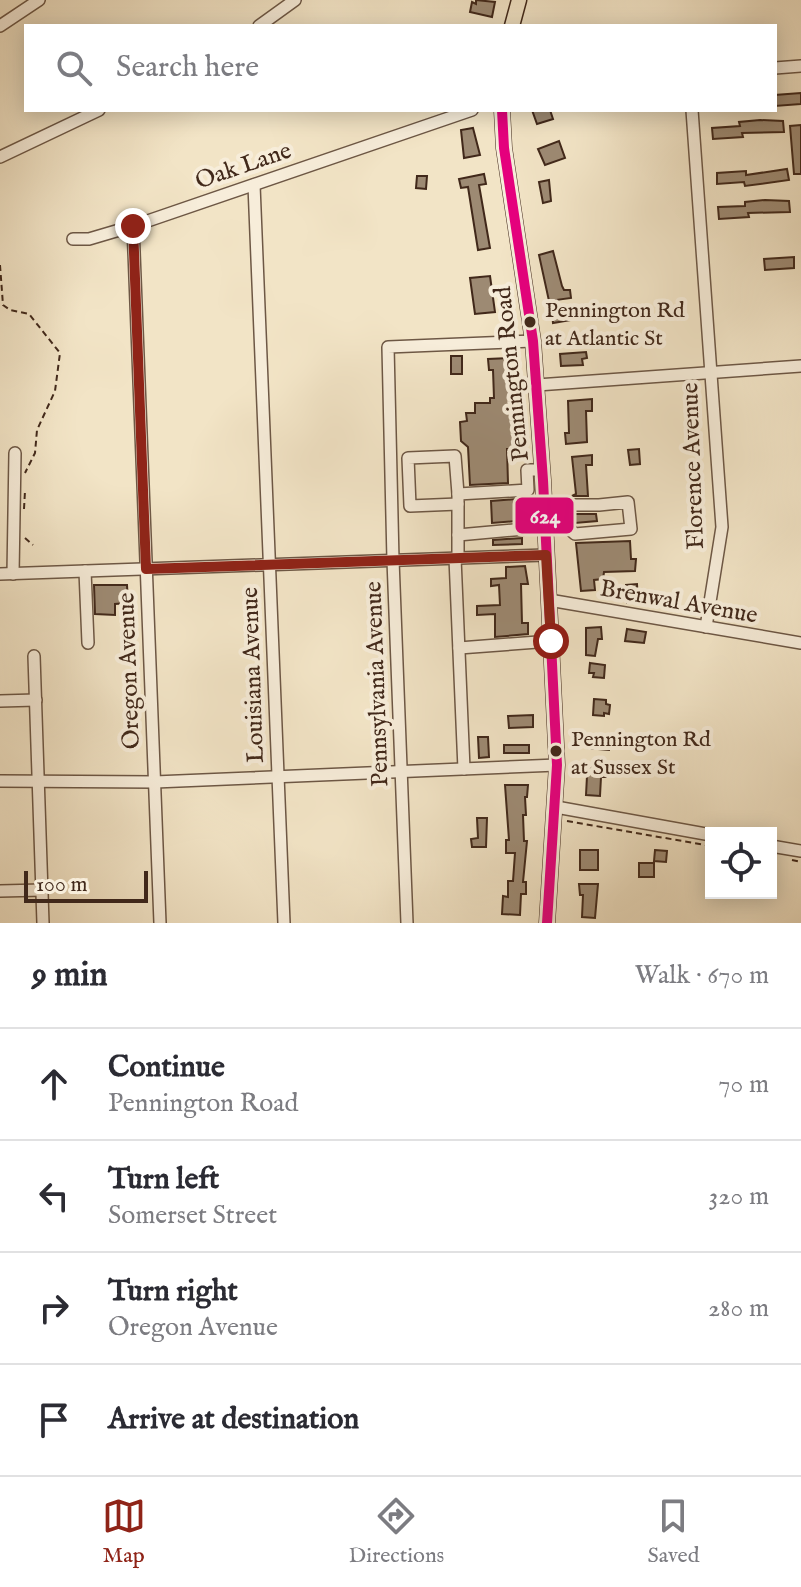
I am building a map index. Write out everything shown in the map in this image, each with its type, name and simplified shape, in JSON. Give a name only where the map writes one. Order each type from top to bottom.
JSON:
[{"type":"main road","points":[[513,24],[519,0]]},
{"type":"main road","name":"Pennington Road","points":[[502,112],[504,148],[533,341],[543,470],[557,765],[547,923]]},
{"type":"street","points":[[0,26],[39,0]]},
{"type":"street","points":[[262,24],[295,0]]},
{"type":"street","points":[[777,68],[801,66]]},
{"type":"street","points":[[0,157],[95,112]]},
{"type":"street","name":"Oak Lane","points":[[73,239],[89,239],[133,226],[466,112]]},
{"type":"street","name":"Florence Avenue","points":[[692,112],[722,527],[706,627]]},
{"type":"street","name":"Louisiana Avenue","points":[[254,185],[284,923]]},
{"type":"street","name":"Oregon Avenue","points":[[133,226],[146,569],[145,652],[155,782],[160,923]]},
{"type":"street","name":"Pennsylvania Avenue","points":[[407,923],[389,460],[388,347],[533,341]]},
{"type":"street","points":[[537,385],[801,366]]},
{"type":"street","points":[[13,574],[15,453]]},
{"type":"street","points":[[389,460],[455,456],[464,769]]},
{"type":"street","points":[[408,458],[410,506],[528,490],[527,470],[543,470]]},
{"type":"street","points":[[458,535],[522,530],[527,526],[527,501]]},
{"type":"street","points":[[527,518],[628,502],[631,529],[575,534],[545,517]]},
{"type":"street","points":[[0,574],[546,555]]},
{"type":"street","points":[[85,571],[88,643]]},
{"type":"street","name":"Brenwal Avenue","points":[[549,600],[801,643]]},
{"type":"street","points":[[459,648],[551,641]]},
{"type":"street","points":[[34,656],[43,923]]},
{"type":"street","points":[[0,701],[36,700]]},
{"type":"street","points":[[0,781],[155,782],[557,765]]},
{"type":"street","points":[[556,807],[705,834]]},
{"type":"street","points":[[777,847],[801,851]]},
{"type":"street","points":[[0,891],[42,890]]},
{"type":"path","points":[[0,265],[1,300],[5,307],[29,314],[60,353],[55,391],[37,430],[35,453],[24,479]]},
{"type":"path","points":[[23,518],[24,487]]},
{"type":"path","points":[[23,531],[24,538],[33,545]]},
{"type":"path","points":[[565,821],[705,845]]},
{"type":"building","points":[[476,0],[495,2],[492,17],[470,12],[472,2],[476,4]]},
{"type":"building","points":[[801,93],[801,104],[777,106],[777,95]]},
{"type":"building","points":[[533,112],[551,112],[553,119],[537,124]]},
{"type":"building","points":[[783,121],[784,132],[742,133],[743,137],[713,139],[712,128],[740,126],[739,122]]},
{"type":"building","points":[[801,125],[801,174],[794,174],[790,126]]},
{"type":"building","points":[[473,128],[480,155],[464,158],[461,130]]},
{"type":"building","points":[[559,141],[565,158],[545,165],[538,149]]},
{"type":"building","points":[[787,169],[789,180],[745,186],[744,182],[717,184],[717,173],[746,171],[746,175]]},
{"type":"building","points":[[484,174],[486,184],[479,185],[490,248],[478,250],[468,187],[461,188],[459,179]]},
{"type":"building","points":[[417,176],[427,176],[426,189],[416,188]]},
{"type":"building","points":[[549,180],[551,201],[543,203],[539,182]]},
{"type":"building","points":[[789,201],[790,212],[748,213],[749,217],[719,219],[718,207],[745,206],[745,202]]},
{"type":"building","points":[[553,251],[562,286],[564,290],[570,290],[571,298],[549,301],[539,255]]},
{"type":"building","points":[[794,257],[794,268],[765,270],[764,259]]},
{"type":"building","points":[[490,276],[495,312],[475,314],[470,278]]},
{"type":"building","points":[[569,311],[571,320],[553,323],[552,313]]},
{"type":"building","points":[[586,352],[583,365],[561,366],[560,354]]},
{"type":"building","points":[[451,356],[462,356],[462,374],[451,374]]},
{"type":"building","points":[[510,358],[516,449],[507,449],[508,483],[470,485],[468,447],[461,441],[460,422],[467,421],[466,413],[475,413],[475,403],[490,403],[490,398],[494,398],[493,370],[489,370],[488,359]]},
{"type":"building","points":[[592,399],[592,411],[586,411],[587,442],[566,444],[565,433],[569,433],[568,401]]},
{"type":"building","points":[[639,449],[640,464],[630,465],[628,450]]},
{"type":"building","points":[[592,455],[592,465],[586,465],[588,496],[572,496],[576,494],[572,457]]},
{"type":"building","points":[[516,499],[516,521],[492,523],[491,501]]},
{"type":"building","points":[[574,514],[596,514],[597,521],[575,523]]},
{"type":"building","points":[[522,538],[522,544],[493,545],[493,540]]},
{"type":"building","points":[[630,541],[631,559],[636,559],[635,571],[604,572],[603,579],[594,580],[595,590],[581,591],[576,543]]},
{"type":"building","points":[[525,566],[528,584],[521,584],[522,623],[528,623],[528,634],[495,637],[495,614],[477,615],[477,606],[500,605],[499,585],[491,586],[491,579],[506,578],[506,567]]},
{"type":"building","points":[[637,584],[638,602],[627,603],[626,585]]},
{"type":"building","points":[[94,585],[127,585],[128,603],[115,604],[115,615],[95,614]]},
{"type":"building","points":[[601,627],[602,639],[598,639],[595,656],[586,655],[586,628]]},
{"type":"building","points":[[627,629],[646,632],[644,643],[625,641]]},
{"type":"building","points":[[590,663],[605,665],[604,678],[593,677],[594,673],[589,673]]},
{"type":"building","points":[[594,699],[606,700],[606,704],[610,705],[609,714],[593,715]]},
{"type":"building","points":[[533,715],[533,727],[509,728],[508,716]]},
{"type":"building","points":[[478,737],[488,737],[489,757],[479,758]]},
{"type":"building","points":[[588,738],[610,741],[609,750],[587,748]]},
{"type":"building","points":[[504,745],[529,745],[529,753],[504,753]]},
{"type":"building","points":[[585,766],[606,767],[606,777],[601,777],[600,796],[586,795]]},
{"type":"building","points":[[505,785],[528,785],[526,815],[523,815],[524,841],[527,841],[523,882],[526,882],[526,894],[521,894],[520,915],[502,914],[503,896],[508,897],[508,881],[513,881],[515,853],[506,853],[506,840],[509,840]]},
{"type":"building","points":[[477,818],[487,818],[486,847],[472,847],[471,839],[478,838]]},
{"type":"building","points":[[580,850],[598,850],[598,870],[580,870]]},
{"type":"building","points":[[655,850],[667,851],[666,862],[654,861]]},
{"type":"building","points":[[639,863],[654,863],[654,877],[639,877]]},
{"type":"building","points":[[579,884],[598,884],[595,918],[582,917],[583,895],[580,895]]},
{"type":"transit line","name":"624","points":[[502,112],[504,148],[533,341],[543,480],[557,765],[547,923]]},
{"type":"place","name":"Pennington Rd at Atlantic St","points":[[530,322]]},
{"type":"place","name":"Pennington Rd at Sussex St","points":[[556,751]]},
{"type":"route","points":[[133,226],[146,569],[546,555],[551,641]]}]
